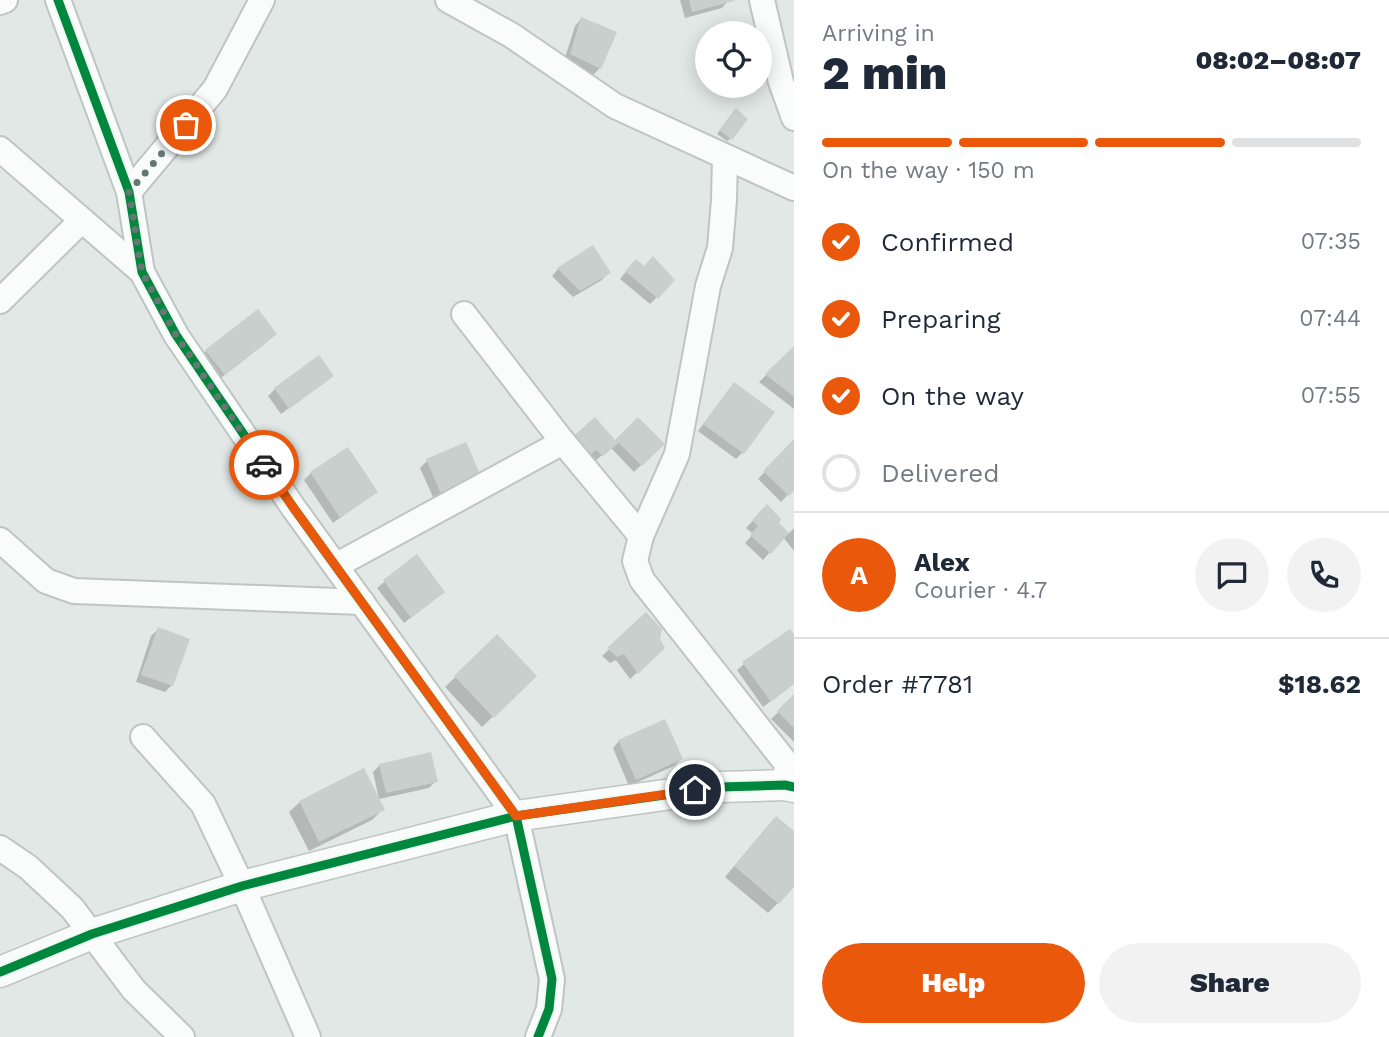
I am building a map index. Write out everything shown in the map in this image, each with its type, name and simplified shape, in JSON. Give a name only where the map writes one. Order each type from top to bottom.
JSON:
[{"type":"street","points":[[0,2],[5,0]]},
{"type":"street","points":[[58,0],[129,192],[142,272],[176,335],[293,507],[516,816],[552,979],[549,1009],[538,1037]]},
{"type":"street","points":[[129,192],[215,89],[262,0]]},
{"type":"street","points":[[448,0],[511,35],[615,106],[794,188]]},
{"type":"street","points":[[762,0],[780,82],[794,118]]},
{"type":"street","points":[[0,149],[142,272]]},
{"type":"street","points":[[0,972],[92,934],[243,886],[516,816],[720,787],[790,774],[642,580],[635,561],[641,536],[677,454],[708,286],[720,248],[725,157]]},
{"type":"street","points":[[0,301],[82,220]]},
{"type":"street","points":[[464,314],[563,442],[641,536]]},
{"type":"street","points":[[337,565],[563,442]]},
{"type":"street","points":[[0,540],[46,581],[74,591],[362,602]]},
{"type":"street","points":[[143,737],[203,804],[243,886],[308,1037]]},
{"type":"street","points":[[0,848],[28,867],[63,900],[134,990],[182,1037]]},
{"type":"building","points":[[689,0],[734,0],[734,1],[692,12]]},
{"type":"building","points":[[581,17],[617,32],[601,69],[570,54]]},
{"type":"building","points":[[736,108],[748,119],[732,140],[719,130]]},
{"type":"building","points":[[593,245],[611,273],[580,291],[557,268]]},
{"type":"building","points":[[653,256],[675,280],[658,299],[625,271],[636,259],[644,266]]},
{"type":"building","points":[[258,309],[277,334],[225,375],[205,350]]},
{"type":"building","points":[[794,346],[794,397],[765,374]]},
{"type":"building","points":[[319,355],[334,376],[289,409],[274,388]]},
{"type":"building","points":[[734,382],[775,412],[744,454],[703,424]]},
{"type":"building","points":[[595,417],[615,440],[638,417],[665,444],[642,466],[619,443],[603,456],[596,450],[586,458],[569,440]]},
{"type":"building","points":[[794,439],[794,491],[789,496],[763,471]]},
{"type":"building","points":[[466,442],[484,483],[444,501],[426,459]]},
{"type":"building","points":[[348,447],[378,492],[340,518],[310,472]]},
{"type":"building","points":[[767,504],[789,533],[771,554],[750,535],[758,526],[752,520]]},
{"type":"building","points":[[417,554],[445,592],[411,618],[383,580]]},
{"type":"building","points":[[646,612],[662,629],[660,639],[665,648],[638,674],[624,654],[617,657],[607,648]]},
{"type":"building","points":[[158,627],[190,639],[173,686],[141,675]]},
{"type":"building","points":[[790,629],[794,634],[794,684],[771,702],[742,662]]},
{"type":"building","points":[[497,634],[537,676],[494,718],[454,676]]},
{"type":"building","points":[[794,694],[794,728],[777,711]]},
{"type":"building","points":[[665,719],[683,759],[636,780],[618,740]]},
{"type":"building","points":[[431,752],[438,782],[386,793],[379,764]]},
{"type":"building","points":[[364,768],[385,810],[319,842],[299,801]]},
{"type":"building","points":[[776,816],[794,831],[794,887],[779,904],[734,866]]},
{"type":"cycle path","points":[[58,0],[129,192],[142,272],[176,335],[293,507],[516,816],[552,979],[549,1009],[538,1037]]},
{"type":"cycle path","points":[[0,972],[92,934],[242,886],[516,816],[721,787],[794,787]]},
{"type":"way so far","points":[[186,125],[129,192],[142,272],[176,335],[264,465]]},
{"type":"route","points":[[264,465],[516,816],[695,790]]}]
